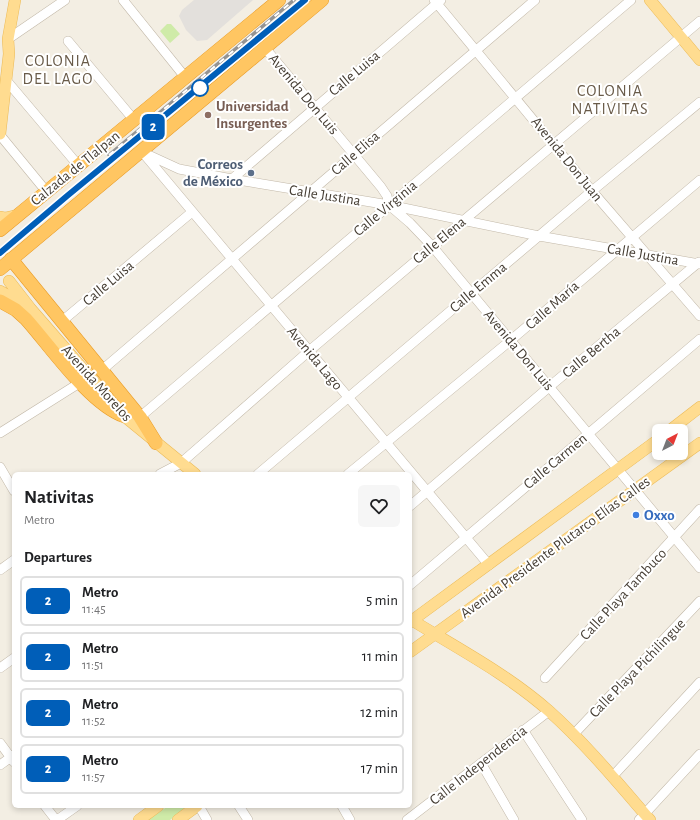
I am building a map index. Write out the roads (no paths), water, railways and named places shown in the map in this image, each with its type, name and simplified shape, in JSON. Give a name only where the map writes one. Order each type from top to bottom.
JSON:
[{"type":"highway","name":"Calzada de Tlalpan","points":[[0,230],[279,0]]},
{"type":"highway","name":"Calzada de Tlalpan","points":[[0,269],[142,152],[322,0]]},
{"type":"highway","points":[[11,259],[140,417],[156,442]]},
{"type":"highway","points":[[0,301],[16,310],[26,319],[81,382],[107,408],[124,416]]},
{"type":"main road","points":[[0,135],[9,54],[8,39],[15,0]]},
{"type":"main road","points":[[650,0],[700,60]]},
{"type":"main road","points":[[0,68],[2,52],[8,39]]},
{"type":"main road","points":[[0,217],[6,218],[18,215]]},
{"type":"main road","name":"Avenida Morelos","points":[[9,281],[30,308],[124,416],[192,472]]},
{"type":"main road","points":[[0,290],[30,308]]},
{"type":"main road","points":[[678,424],[700,407]]},
{"type":"main road","name":"Avenida Presidente Plutarco Elías Calles","points":[[412,651],[700,443]]},
{"type":"main road","name":"Avenida Presidente Plutarco Elías Calles","points":[[412,620],[652,444]]},
{"type":"main road","points":[[412,622],[484,663],[549,711],[612,777],[645,818]]},
{"type":"main road","points":[[139,820],[155,808]]},
{"type":"main road","points":[[178,820],[195,808]]},
{"type":"street","points":[[8,39],[65,0]]},
{"type":"street","points":[[123,0],[185,77]]},
{"type":"street","name":"Calle Elisa","points":[[102,370],[231,258],[535,0]]},
{"type":"street","name":"Calle Virginia","points":[[140,417],[270,305],[631,0]]},
{"type":"street","name":"Avenida Don Juan","points":[[438,1],[476,50],[555,144],[592,191],[700,316]]},
{"type":"street","name":"Calle Luisa","points":[[232,179],[438,1]]},
{"type":"street","name":"Calle Elena","points":[[164,472],[181,463],[432,246],[700,21]]},
{"type":"street","points":[[68,41],[134,120]]},
{"type":"street","name":"Avenida Don Luis","points":[[265,48],[381,187],[389,205],[410,223],[432,246],[700,568]]},
{"type":"street","points":[[6,80],[78,165]]},
{"type":"street","name":"Calle Emma","points":[[260,472],[592,191],[700,102]]},
{"type":"street","points":[[0,135],[46,191]]},
{"type":"street","name":"Calle Justina","points":[[142,152],[179,168],[232,179],[389,205],[539,236],[649,256],[699,263]]},
{"type":"street","name":"Avenida Lago","points":[[142,152],[410,472]]},
{"type":"street","name":"Calle María","points":[[350,472],[511,340],[700,180]]},
{"type":"street","name":"Calle Luisa","points":[[61,322],[192,212]]},
{"type":"street","name":"Calle Bertha","points":[[412,504],[549,387],[699,263]]},
{"type":"street","name":"Calle Carmen","points":[[412,583],[700,339]]},
{"type":"street","points":[[0,433],[81,382]]},
{"type":"street","points":[[0,467],[12,488]]},
{"type":"street","name":"Avenida Lago","points":[[412,474],[489,565]]},
{"type":"street","name":"Calle Playa Tambuco","points":[[545,678],[700,509]]},
{"type":"street","points":[[0,570],[12,561]]},
{"type":"street","name":"Calle Playa Pichilingue","points":[[573,735],[700,602]]},
{"type":"street","points":[[0,668],[12,659]]},
{"type":"street","points":[[612,777],[700,682]]},
{"type":"street","name":"Calle Independencia","points":[[406,820],[549,711]]},
{"type":"street","points":[[524,730],[582,820]]},
{"type":"street","points":[[0,743],[12,757]]},
{"type":"street","points":[[645,818],[700,754]]},
{"type":"street","points":[[0,765],[12,759]]},
{"type":"street","points":[[481,763],[514,820]]},
{"type":"street","points":[[47,808],[56,820],[74,808]]},
{"type":"street","points":[[199,808],[207,820]]},
{"type":"street","points":[[240,808],[248,820]]},
{"type":"street","points":[[343,808],[350,820]]},
{"type":"railway","points":[[109,155],[294,0]]},
{"type":"railway","points":[[0,253],[305,0]]},
{"type":"metro line","name":"2","points":[[0,253],[305,0]]},
{"type":"place","name":"Universidad Insurgentes","points":[[208,115]]},
{"type":"place","name":"Correos de México","points":[[251,173]]},
{"type":"place","name":"Oxxo","points":[[636,515]]},
{"type":"district","name":"COLONIA DEL LAGO","points":[[58,69]]},
{"type":"district","name":"COLONIA NATIVITAS","points":[[610,99]]}]
